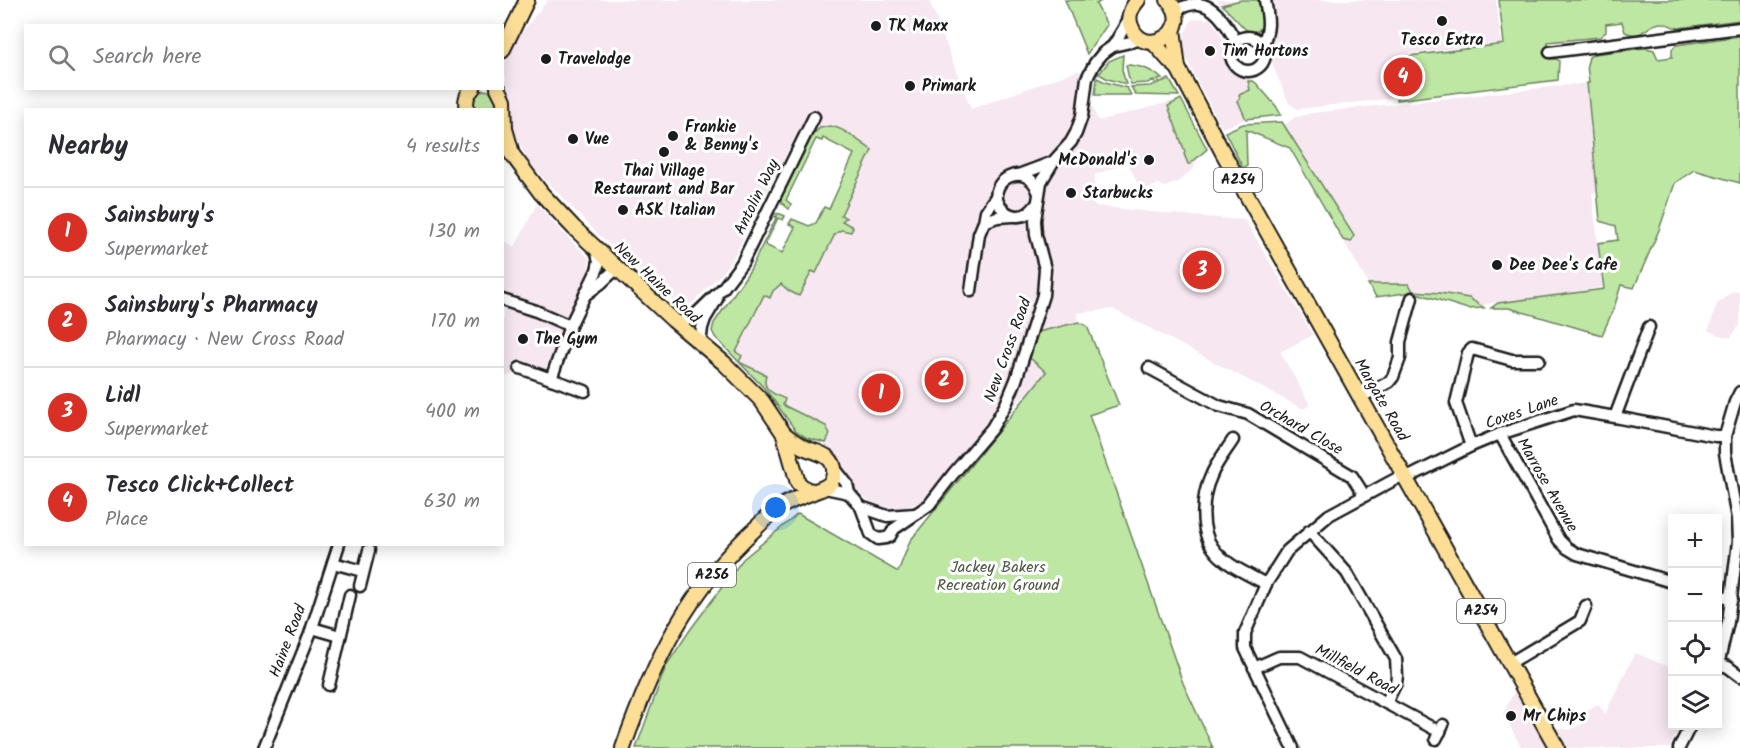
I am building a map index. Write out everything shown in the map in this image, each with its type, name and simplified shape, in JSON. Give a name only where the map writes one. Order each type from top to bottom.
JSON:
[{"type":"main road","points":[[504,47],[528,0]]},
{"type":"main road","name":"Margate Road","points":[[1133,5],[1130,24],[1133,31],[1148,40],[1178,68],[1251,204],[1557,748]]},
{"type":"main road","name":"Margate Road","points":[[1172,5],[1176,20],[1173,29],[1178,68]]},
{"type":"main road","points":[[1148,40],[1167,37],[1173,29]]},
{"type":"main road","points":[[467,108],[467,97],[472,90]]},
{"type":"main road","points":[[499,90],[504,100],[503,108]]},
{"type":"main road","name":"New Haine Road","points":[[504,118],[507,146],[541,193],[673,321],[724,363],[762,401],[784,434],[795,474]]},
{"type":"main road","name":"New Haine Road","points":[[784,434],[806,448],[826,456],[833,466]]},
{"type":"main road","name":"A256","points":[[778,508],[795,474],[798,460],[802,455],[808,453],[820,453]]},
{"type":"main road","points":[[795,474],[802,487],[819,490],[833,478],[833,466]]},
{"type":"main road","name":"A256","points":[[623,748],[661,654],[680,619],[708,579],[739,544],[778,508],[819,490]]},
{"type":"street","points":[[1262,45],[1269,29],[1265,0]]},
{"type":"street","points":[[1172,5],[1194,4],[1212,9],[1236,42]]},
{"type":"street","name":"New Cross Road","points":[[869,527],[878,539],[890,536],[894,529],[929,505],[992,428],[1006,404],[1043,295],[1045,269],[1036,235],[1035,220],[1038,191],[1053,162],[1071,142],[1080,124],[1084,90],[1090,69],[1103,53],[1113,46],[1124,28],[1133,5]]},
{"type":"street","points":[[1550,52],[1740,28]]},
{"type":"street","points":[[1250,38],[1259,41],[1262,45],[1265,54],[1263,62],[1257,69],[1246,71],[1232,62],[1231,50],[1236,42],[1250,38]]},
{"type":"street","points":[[1113,46],[1148,40]]},
{"type":"street","name":"Antolin Way","points":[[700,344],[705,319],[723,288],[742,263],[814,117]]},
{"type":"street","name":"New Cross Road","points":[[1036,235],[1017,216],[1001,208],[997,195],[998,188],[1011,175],[1053,162]]},
{"type":"street","points":[[1020,174],[1032,180],[1038,191]]},
{"type":"street","points":[[971,291],[979,234],[987,211],[997,195]]},
{"type":"street","points":[[984,222],[998,217],[1017,216],[1033,210],[1037,204]]},
{"type":"street","points":[[551,379],[570,326],[597,270],[599,261],[596,248]]},
{"type":"street","points":[[585,295],[617,268]]},
{"type":"street","name":"Antolin Way","points":[[673,321],[687,320],[723,288]]},
{"type":"street","points":[[1361,398],[1389,382],[1392,377],[1400,358],[1405,310],[1412,298]]},
{"type":"street","points":[[504,301],[536,310],[570,326]]},
{"type":"street","points":[[1615,417],[1649,327]]},
{"type":"street","points":[[1471,446],[1456,403],[1468,353],[1472,349],[1512,360],[1539,360]]},
{"type":"street","points":[[520,368],[585,391]]},
{"type":"street","name":"Orchard Close","points":[[1149,368],[1219,406],[1248,414],[1267,425],[1352,476],[1364,495]]},
{"type":"street","points":[[1722,646],[1732,599],[1738,542],[1736,494],[1725,453],[1725,436],[1738,399]]},
{"type":"street","name":"Coxes Lane","points":[[1293,748],[1245,648],[1245,633],[1266,584],[1287,552],[1329,515],[1364,495],[1471,446],[1574,410],[1671,429],[1725,436]]},
{"type":"street","name":"Marrose Avenue","points":[[1500,434],[1559,540],[1567,548],[1577,554],[1668,581]]},
{"type":"street","points":[[1233,440],[1210,476],[1205,497],[1203,524],[1212,547],[1230,564],[1266,584]]},
{"type":"street","points":[[833,466],[847,484],[849,493],[861,507],[869,527]]},
{"type":"street","points":[[819,490],[849,493]]},
{"type":"street","points":[[861,507],[885,515],[893,521],[894,529]]},
{"type":"street","points":[[869,527],[872,519],[879,515],[915,514]]},
{"type":"street","points":[[1309,531],[1347,573],[1396,659],[1398,667],[1396,683],[1386,703]]},
{"type":"street","name":"Haine Road","points":[[264,748],[312,628],[338,546]]},
{"type":"street","points":[[360,586],[369,550]]},
{"type":"street","points":[[333,562],[363,571]]},
{"type":"street","points":[[329,685],[350,595]]},
{"type":"street","points":[[1722,596],[1732,599]]},
{"type":"street","points":[[1510,663],[1580,621],[1586,606]]},
{"type":"street","points":[[312,628],[340,636]]},
{"type":"street","name":"Millfield Road","points":[[1254,668],[1279,657],[1300,657],[1439,732]]},
{"type":"street","points":[[1722,666],[1728,667],[1740,676]]},
{"type":"street","points":[[1679,748],[1688,730]]},
{"type":"shaded area","points":[[548,0],[929,0],[971,109],[1079,70],[1098,121],[1181,99],[1208,149],[1194,163],[1195,167],[1179,181],[1165,187],[1159,184],[1142,190],[1128,162],[1095,175],[1094,206],[1245,220],[1313,335],[1280,352],[1310,405],[1303,409],[1113,309],[1077,313],[1079,322],[1038,332],[1047,372],[920,502],[900,509],[876,508],[854,487],[832,455],[823,449],[830,434],[826,426],[782,405],[785,399],[769,392],[764,378],[739,362],[735,352],[764,295],[781,284],[789,291],[812,271],[815,273],[835,234],[841,230],[850,232],[841,221],[841,215],[872,150],[840,128],[825,127],[809,138],[797,133],[733,258],[721,274],[691,304],[686,306],[671,300],[599,235],[529,163],[511,125],[504,64],[517,38]]},
{"type":"shaded area","points":[[1217,0],[1496,0],[1501,43],[1398,55],[1398,58],[1393,58],[1408,59],[1412,92],[1396,94],[1387,99],[1297,109],[1289,103],[1273,66],[1271,50],[1249,33]]},
{"type":"shaded area","points":[[1209,17],[1224,42],[1229,67],[1234,72],[1251,79],[1256,83],[1253,81],[1250,90],[1238,101],[1246,119],[1222,128],[1191,69],[1183,43],[1185,32],[1192,20],[1201,18],[1207,20]]},
{"type":"shaded area","points":[[1587,83],[1597,192],[1592,193],[1603,287],[1573,292],[1573,294],[1485,304],[1484,308],[1468,309],[1413,292],[1376,297],[1290,148],[1285,125],[1294,118],[1312,113]]},
{"type":"shaded area","points":[[537,204],[589,258],[588,270],[540,382],[516,373],[504,378],[504,241],[515,247]]},
{"type":"shaded area","points":[[1733,291],[1740,293],[1740,325],[1730,338],[1708,331],[1717,304]]},
{"type":"shaded area","points":[[1635,653],[1668,666],[1668,730],[1678,730],[1669,748],[1522,748],[1503,714],[1515,690],[1539,732],[1557,728],[1570,730],[1586,722],[1581,713],[1598,704],[1605,714]]},
{"type":"green space","points":[[1065,0],[1103,0],[1096,4],[1107,25],[1087,54]]},
{"type":"green space","points":[[1241,0],[1262,0],[1263,22],[1259,30],[1249,33],[1222,5]]},
{"type":"green space","points":[[1499,0],[1740,0],[1740,20],[1679,28],[1660,23],[1636,34],[1625,32],[1622,22],[1606,24],[1606,32],[1600,37],[1548,42],[1549,59],[1559,61],[1558,80],[1397,100],[1396,94],[1412,92],[1420,81],[1413,80],[1408,59],[1393,61],[1393,58],[1504,44]]},
{"type":"green space","points":[[1740,36],[1740,183],[1694,170],[1675,183],[1659,230],[1634,288],[1621,285],[1602,335],[1509,308],[1491,308],[1498,303],[1604,289],[1598,243],[1618,240],[1616,226],[1600,221],[1587,83],[1589,83],[1587,65],[1589,57],[1594,54],[1645,48],[1654,50],[1658,59],[1672,57],[1672,49],[1676,45]]},
{"type":"green space","points":[[1123,55],[1122,70],[1126,84],[1099,74],[1109,61]]},
{"type":"green space","points":[[1126,65],[1145,68],[1162,79],[1130,84]]},
{"type":"green space","points":[[1097,78],[1127,88],[1131,95],[1095,95]]},
{"type":"green space","points":[[1169,79],[1179,96],[1136,95],[1131,87],[1150,86]]},
{"type":"green space","points":[[1248,81],[1256,83],[1281,115],[1246,119],[1238,101],[1239,95],[1250,90]]},
{"type":"green space","points":[[483,90],[495,96],[496,108],[473,108],[472,98]]},
{"type":"green space","points":[[1181,99],[1207,149],[1190,164],[1184,154],[1168,106]]},
{"type":"green space","points":[[1282,122],[1354,236],[1351,242],[1343,240],[1290,148],[1246,130],[1247,166],[1243,168],[1225,132],[1243,124]]},
{"type":"green space","points":[[830,126],[841,129],[872,150],[841,215],[846,218],[842,221],[853,227],[851,232],[841,230],[835,234],[816,273],[812,271],[799,296],[781,284],[773,291],[770,298],[764,295],[736,352],[742,356],[739,362],[715,337],[712,331],[714,323],[750,270],[777,216],[768,219],[773,214],[785,216],[783,220],[778,218],[765,245],[782,253],[795,227],[789,224],[792,219],[809,226],[816,223],[824,207],[829,209],[854,154],[823,138],[822,141],[816,139],[786,200],[791,204],[789,209],[782,203],[780,197],[809,138],[820,128]]},
{"type":"green space","points":[[1368,284],[1409,284],[1413,291],[1469,298],[1484,308],[1468,309],[1413,292],[1376,297]]},
{"type":"green space","name":"Jackey Bakers Recreation Ground","points":[[1079,322],[1087,326],[1119,405],[1089,415],[1183,683],[1213,748],[636,748],[666,666],[743,559],[798,514],[898,572],[910,541],[1046,372],[1030,358],[1038,332]]},
{"type":"green space","points":[[739,362],[766,375],[767,388],[785,399],[783,405],[826,426],[830,434],[826,443],[807,438],[796,431],[766,390]]},
{"type":"place","name":"Tesco Extra","points":[[1442,21]]},
{"type":"place","name":"TK Maxx","points":[[876,26]]},
{"type":"place","name":"Tim Hortons","points":[[1210,51]]},
{"type":"place","name":"Travelodge","points":[[546,59]]},
{"type":"place","name":"Tesco Click+Collect","points":[[1403,77]]},
{"type":"place","name":"Primark","points":[[910,86]]},
{"type":"place","name":"Frankie & Benny's","points":[[673,136]]},
{"type":"place","name":"Vue","points":[[573,139]]},
{"type":"place","name":"Thai Village Restaurant and Bar","points":[[664,152]]},
{"type":"place","name":"McDonald's","points":[[1149,160]]},
{"type":"place","name":"Starbucks","points":[[1071,193]]},
{"type":"place","name":"ASK Italian","points":[[623,210]]},
{"type":"place","name":"Dee Dee's Cafe","points":[[1497,265]]},
{"type":"place","name":"Lidl","points":[[1202,270]]},
{"type":"place","name":"The Gym","points":[[523,339]]},
{"type":"place","name":"Sainsbury's Pharmacy","points":[[944,380]]},
{"type":"place","name":"Sainsbury's","points":[[881,393]]},
{"type":"place","name":"Mr Chips","points":[[1511,716]]}]
